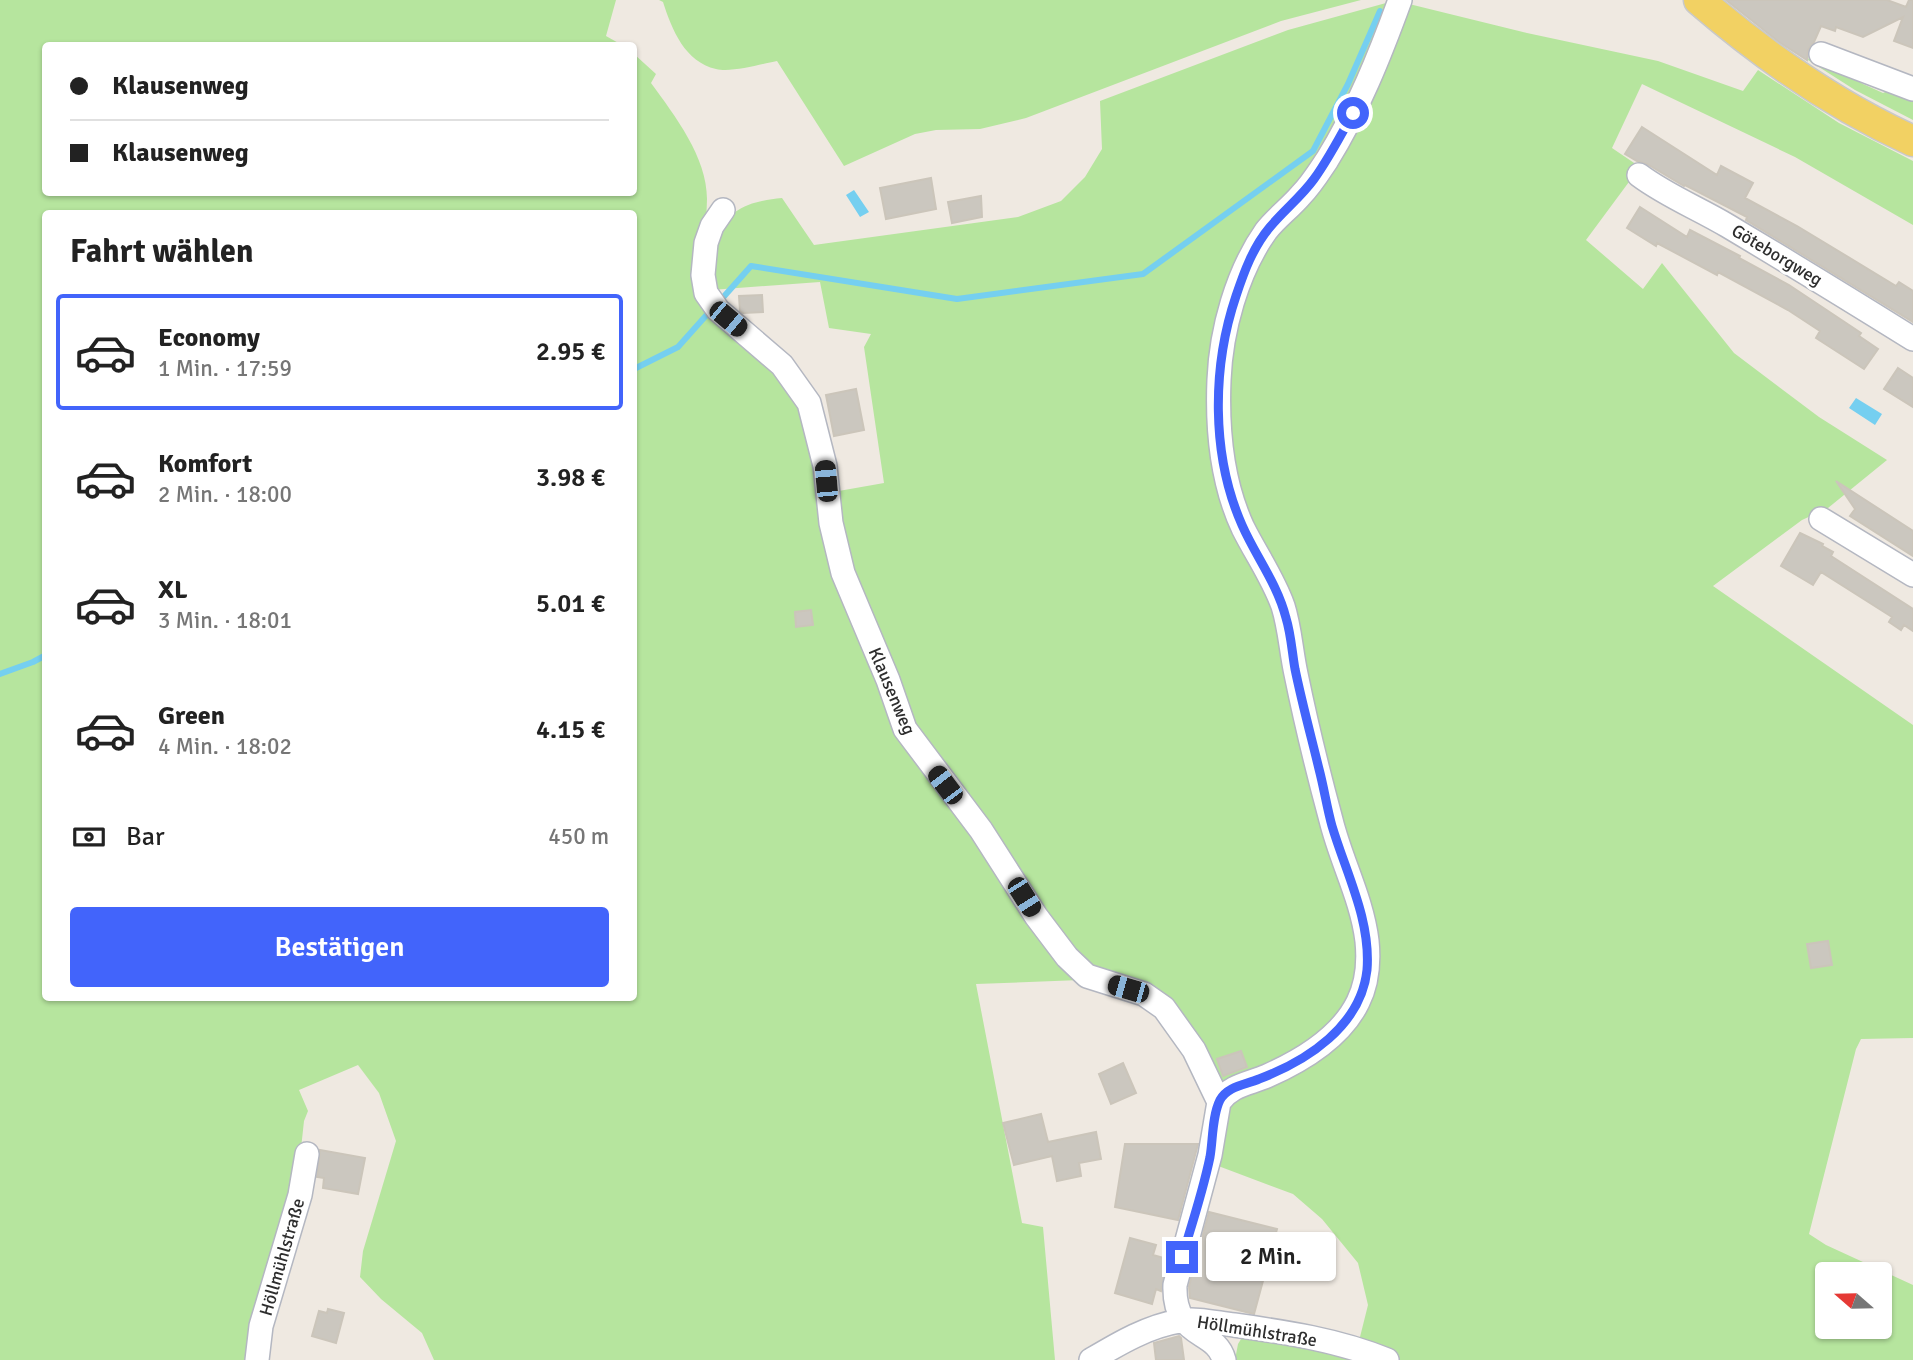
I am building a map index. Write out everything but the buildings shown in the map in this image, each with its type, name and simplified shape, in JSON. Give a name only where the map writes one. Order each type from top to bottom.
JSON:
[{"type":"main road","points":[[1699,0],[1748,41],[1805,82],[1913,141]]},
{"type":"street","points":[[1224,1359],[1219,1348],[1189,1327],[1175,1304],[1175,1285],[1208,1165],[1219,1102],[1226,1093],[1236,1087],[1276,1072],[1323,1043],[1350,1016],[1362,994],[1366,979],[1367,943],[1363,922],[1330,818],[1301,699],[1288,623],[1276,587],[1242,526],[1232,501],[1220,428],[1219,378],[1229,318],[1254,251],[1267,230],[1314,179],[1340,138],[1382,50],[1400,0]]},
{"type":"street","points":[[1821,54],[1913,89]]},
{"type":"street","name":"Göteborgweg","points":[[1639,175],[1672,198],[1718,220],[1913,339]]},
{"type":"street","name":"Klausenweg","points":[[723,210],[708,235],[703,281],[715,307],[782,365],[809,403],[823,455],[831,523],[843,573],[888,680],[899,716],[915,746],[981,830],[1049,936],[1087,976],[1144,994],[1164,1008],[1194,1050],[1219,1102]]},
{"type":"street","points":[[1821,519],[1913,575]]},
{"type":"street","name":"Höllmühlstraße","points":[[257,1360],[261,1326],[300,1195],[307,1154]]},
{"type":"street","name":"Höllmühlstraße","points":[[1091,1360],[1126,1340],[1164,1324],[1183,1320],[1281,1332],[1337,1344],[1387,1360]]},
{"type":"street","points":[[1224,1359],[1239,1326]]},
{"type":"green space","points":[[0,0],[616,0],[606,36],[617,42],[42,42],[42,196],[637,196],[637,57],[656,74],[651,83],[688,138],[706,183],[706,219],[697,280],[800,396],[878,668],[1080,980],[976,984],[1022,1223],[1043,1227],[1055,1360],[434,1360],[422,1333],[381,1299],[360,1277],[363,1251],[396,1141],[379,1093],[358,1065],[299,1090],[308,1111],[304,1121],[298,1176],[251,1360],[0,1360]]},
{"type":"green space","points":[[659,0],[1361,0],[1281,21],[1026,118],[980,129],[936,130],[915,134],[844,166],[777,61],[730,70],[705,65],[696,60],[681,43],[663,2]]},
{"type":"green space","points":[[1386,3],[1394,4],[1341,125],[1253,244],[1214,428],[1276,603],[1360,924],[1358,990],[1321,1039],[1222,1086],[1183,1019],[1086,971],[916,740],[848,577],[833,492],[884,483],[864,347],[871,334],[829,328],[820,282],[711,290],[712,251],[720,229],[733,213],[750,204],[782,198],[814,245],[1018,217],[1061,201],[1085,177],[1102,149],[1100,101],[1288,30]]},
{"type":"green space","points":[[1405,3],[1658,61],[1743,91],[1758,70],[1839,123],[1913,161],[1913,225],[1795,157],[1642,84],[1612,148],[1640,167],[1586,240],[1643,289],[1662,263],[1734,353],[1819,417],[1887,460],[1828,508],[1802,520],[1713,586],[1913,725],[1913,1038],[1861,1039],[1856,1049],[1809,1234],[1863,1262],[1815,1262],[1815,1339],[1892,1339],[1892,1275],[1913,1285],[1913,1360],[1399,1360],[1358,1345],[1368,1305],[1358,1263],[1322,1219],[1293,1194],[1213,1164],[1222,1107],[1283,1074],[1367,993],[1328,784],[1238,501],[1224,379],[1255,258],[1309,193]]},
{"type":"green space","points":[[1810,54],[1883,93],[1894,88],[1913,95],[1913,120],[1855,90],[1808,60]]},
{"type":"green space","points":[[1246,1331],[1377,1360],[1235,1360],[1238,1344]]},
{"type":"water","points":[[854,190],[869,212],[860,217],[846,195]]},
{"type":"water","points":[[1856,398],[1882,414],[1875,425],[1849,408]]},
{"type":"waterway","points":[[719,302],[751,266],[957,299],[1143,274],[1313,151],[1348,84],[1380,11]]},
{"type":"waterway","points":[[637,368],[678,347],[711,310]]},
{"type":"waterway","points":[[0,674],[42,657]]},
{"type":"route","points":[[1182,1257],[1203,1185],[1219,1102],[1226,1093],[1236,1087],[1276,1072],[1323,1043],[1350,1016],[1359,1002],[1366,979],[1367,943],[1363,922],[1330,818],[1301,699],[1288,623],[1276,587],[1242,526],[1232,501],[1224,461],[1219,404],[1219,378],[1225,337],[1244,272],[1267,230],[1314,179],[1353,113]]}]
